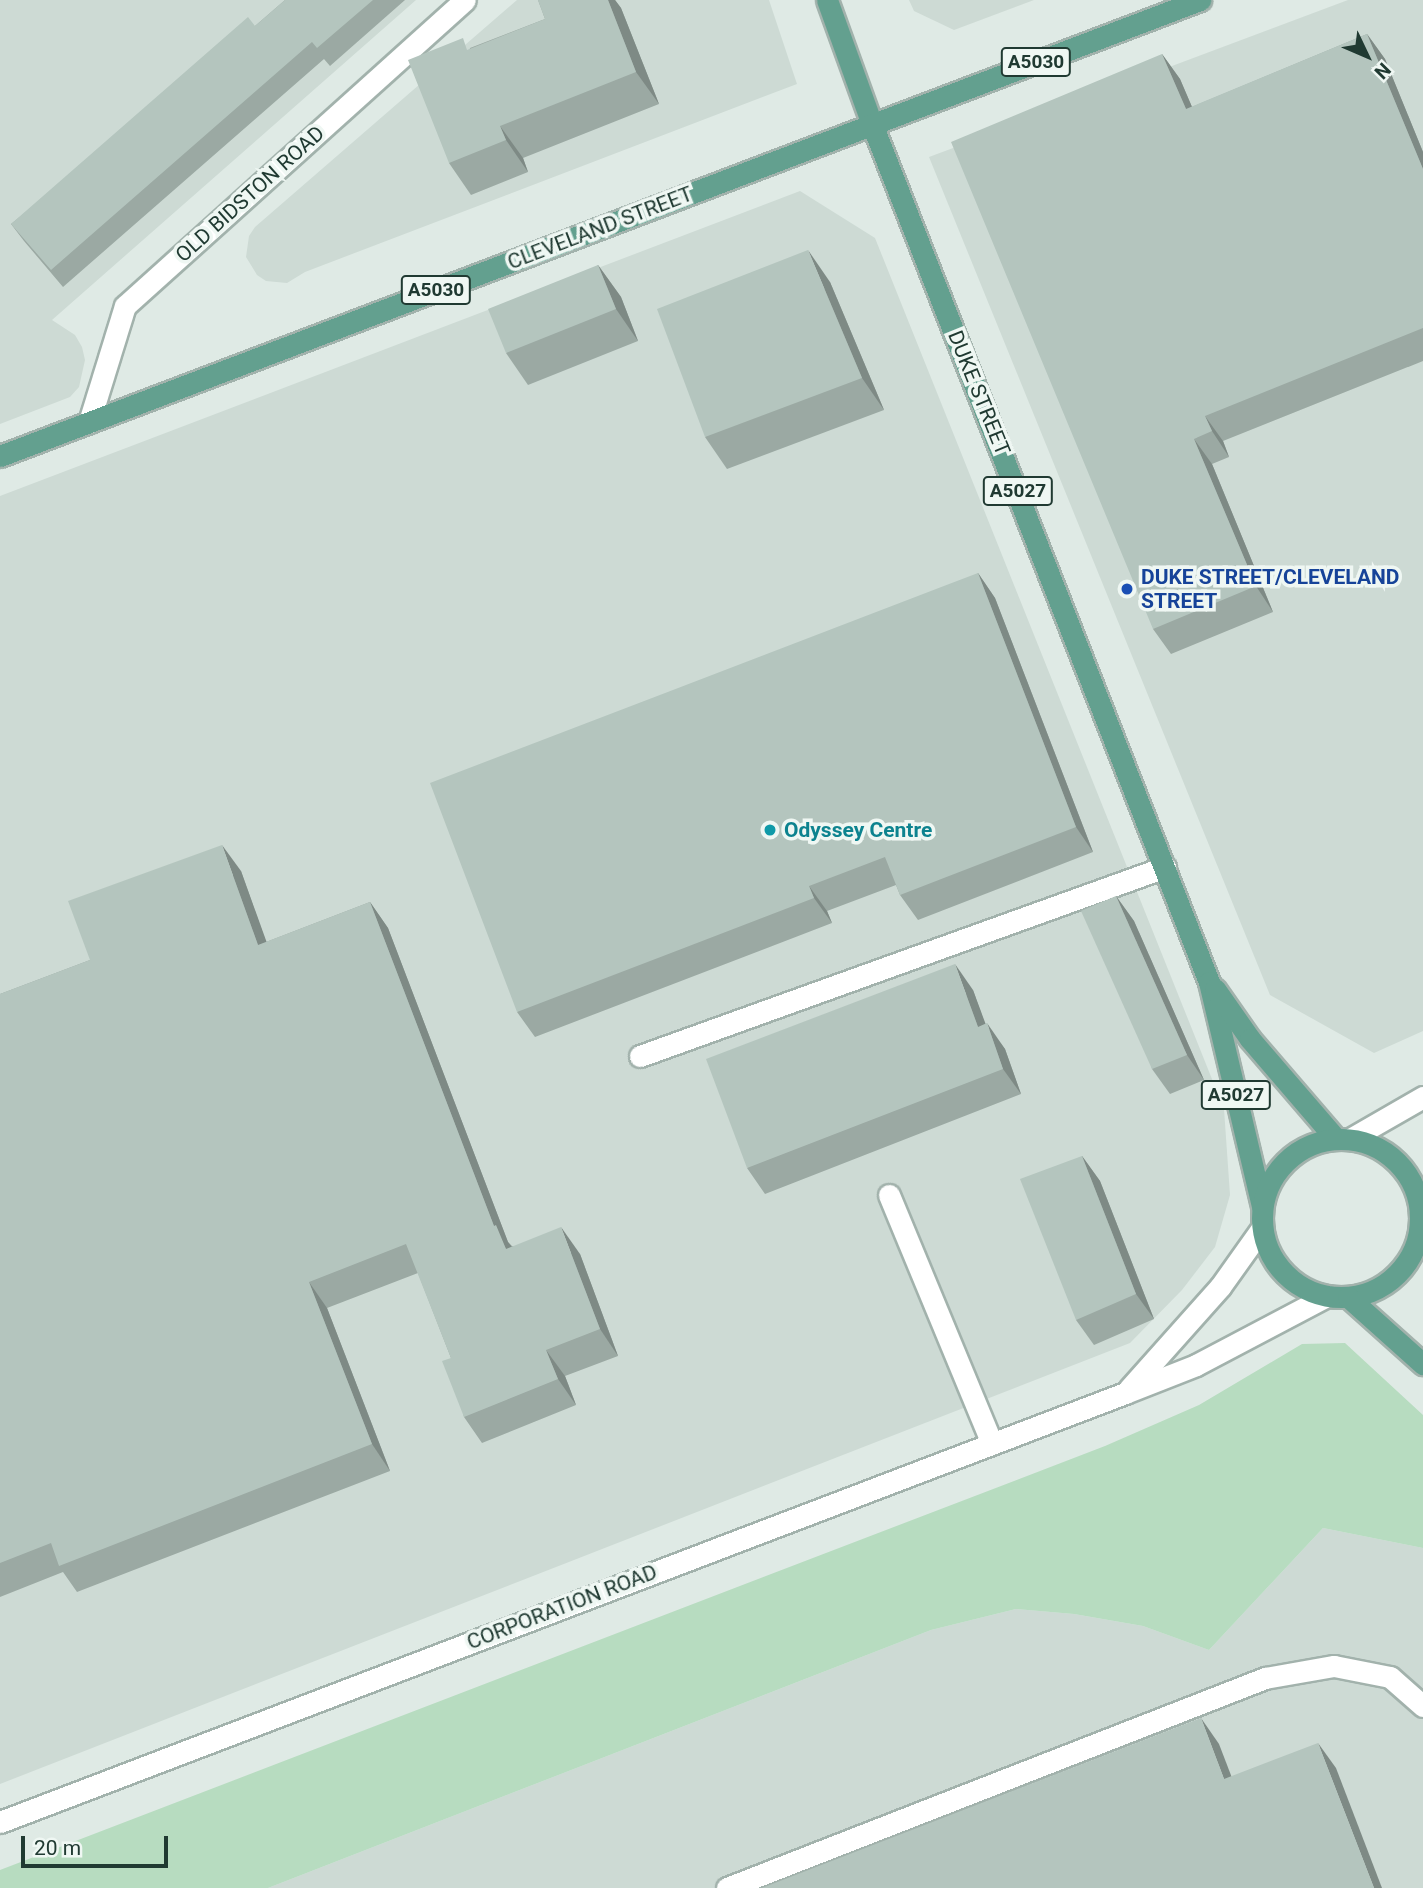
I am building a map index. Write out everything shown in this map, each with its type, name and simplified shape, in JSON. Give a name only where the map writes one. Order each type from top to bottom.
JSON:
[{"type":"main road","name":"OLD BIDSTON ROAD","points":[[89,422],[125,306],[465,0]]},
{"type":"main road","name":"DUKE STREET","points":[[827,0],[1209,982],[1262,1218]]},
{"type":"main road","name":"CLEVELAND STREET","points":[[0,456],[1200,0]]},
{"type":"main road","points":[[640,1056],[1165,867]]},
{"type":"main road","name":"DUKE STREET","points":[[1209,982],[1250,1039],[1343,1139]]},
{"type":"main road","points":[[1343,1139],[1380,1149],[1400,1164],[1416,1190],[1421,1222],[1412,1254],[1395,1276],[1373,1290],[1348,1297],[1327,1296],[1305,1289],[1287,1276],[1271,1255],[1262,1218],[1269,1185],[1285,1162],[1311,1144],[1343,1139],[1423,1097]]},
{"type":"main road","points":[[890,1195],[992,1444]]},
{"type":"main road","name":"CORPORATION ROAD","points":[[1125,1393],[1220,1287],[1262,1218]]},
{"type":"main road","name":"CORPORATION ROAD","points":[[0,1822],[1125,1393],[1196,1364],[1327,1296]]},
{"type":"main road","points":[[1348,1297],[1423,1364]]},
{"type":"main road","points":[[727,1888],[1265,1678],[1334,1666],[1390,1677],[1423,1706]]},
{"type":"shaded area","points":[[0,0],[416,0],[52,320],[75,335],[82,347],[85,360],[79,387],[70,397],[0,424]]},
{"type":"shaded area","points":[[517,0],[769,0],[797,84],[305,272],[287,283],[266,281],[257,275],[246,257],[249,236],[255,227]]},
{"type":"shaded area","points":[[909,0],[1034,0],[954,30],[914,11]]},
{"type":"shaded area","points":[[1348,0],[1423,0],[1423,1031],[1374,1053],[1270,995],[929,157]]},
{"type":"shaded area","points":[[800,191],[875,238],[1224,1109],[1230,1195],[1215,1247],[1182,1290],[1130,1343],[0,1784],[0,496]]},
{"type":"shaded area","points":[[1323,1528],[1423,1548],[1423,1888],[268,1888],[931,1630],[1016,1609],[1074,1614],[1143,1626],[1209,1650]]},
{"type":"green space","points":[[1345,1343],[1423,1415],[1423,1548],[1323,1528],[1209,1650],[1143,1626],[1074,1614],[1016,1609],[931,1630],[268,1888],[0,1888],[0,1870],[1105,1446],[1199,1405],[1302,1344]]},
{"type":"building","points":[[285,0],[373,0],[317,48],[312,42],[51,270],[11,224],[248,17],[255,26]]},
{"type":"building","points":[[538,0],[608,0],[636,72],[500,126],[506,140],[449,163],[408,60],[463,38],[467,50],[545,19]]},
{"type":"building","points":[[1367,34],[1423,169],[1423,328],[1205,416],[1212,431],[1194,439],[1256,586],[1153,629],[951,142],[1162,54],[1186,109]]},
{"type":"building","points":[[808,250],[862,378],[705,437],[657,309]]},
{"type":"building","points":[[598,265],[616,309],[506,353],[488,309]]},
{"type":"building","name":"Odyssey Centre","points":[[978,573],[1076,827],[900,895],[885,857],[809,886],[814,898],[517,1012],[430,783]]},
{"type":"building","points":[[222,845],[258,945],[370,902],[494,1226],[496,1225],[506,1249],[561,1227],[600,1329],[546,1350],[558,1379],[464,1417],[442,1361],[451,1358],[406,1244],[309,1282],[372,1444],[59,1566],[51,1543],[0,1563],[0,994],[90,960],[68,901]]},
{"type":"building","points":[[1116,896],[1187,1055],[1152,1069],[1081,911]]},
{"type":"building","points":[[955,964],[978,1027],[987,1023],[1003,1069],[747,1168],[706,1059]]},
{"type":"building","points":[[1082,1156],[1136,1294],[1076,1320],[1020,1179]]},
{"type":"building","points":[[1201,1718],[1224,1779],[1318,1743],[1374,1888],[762,1888]]},
{"type":"place","name":"DUKE STREET/CLEVELAND STREET","points":[[1127,589]]},
{"type":"place","name":"Odyssey Centre","points":[[770,830]]}]
